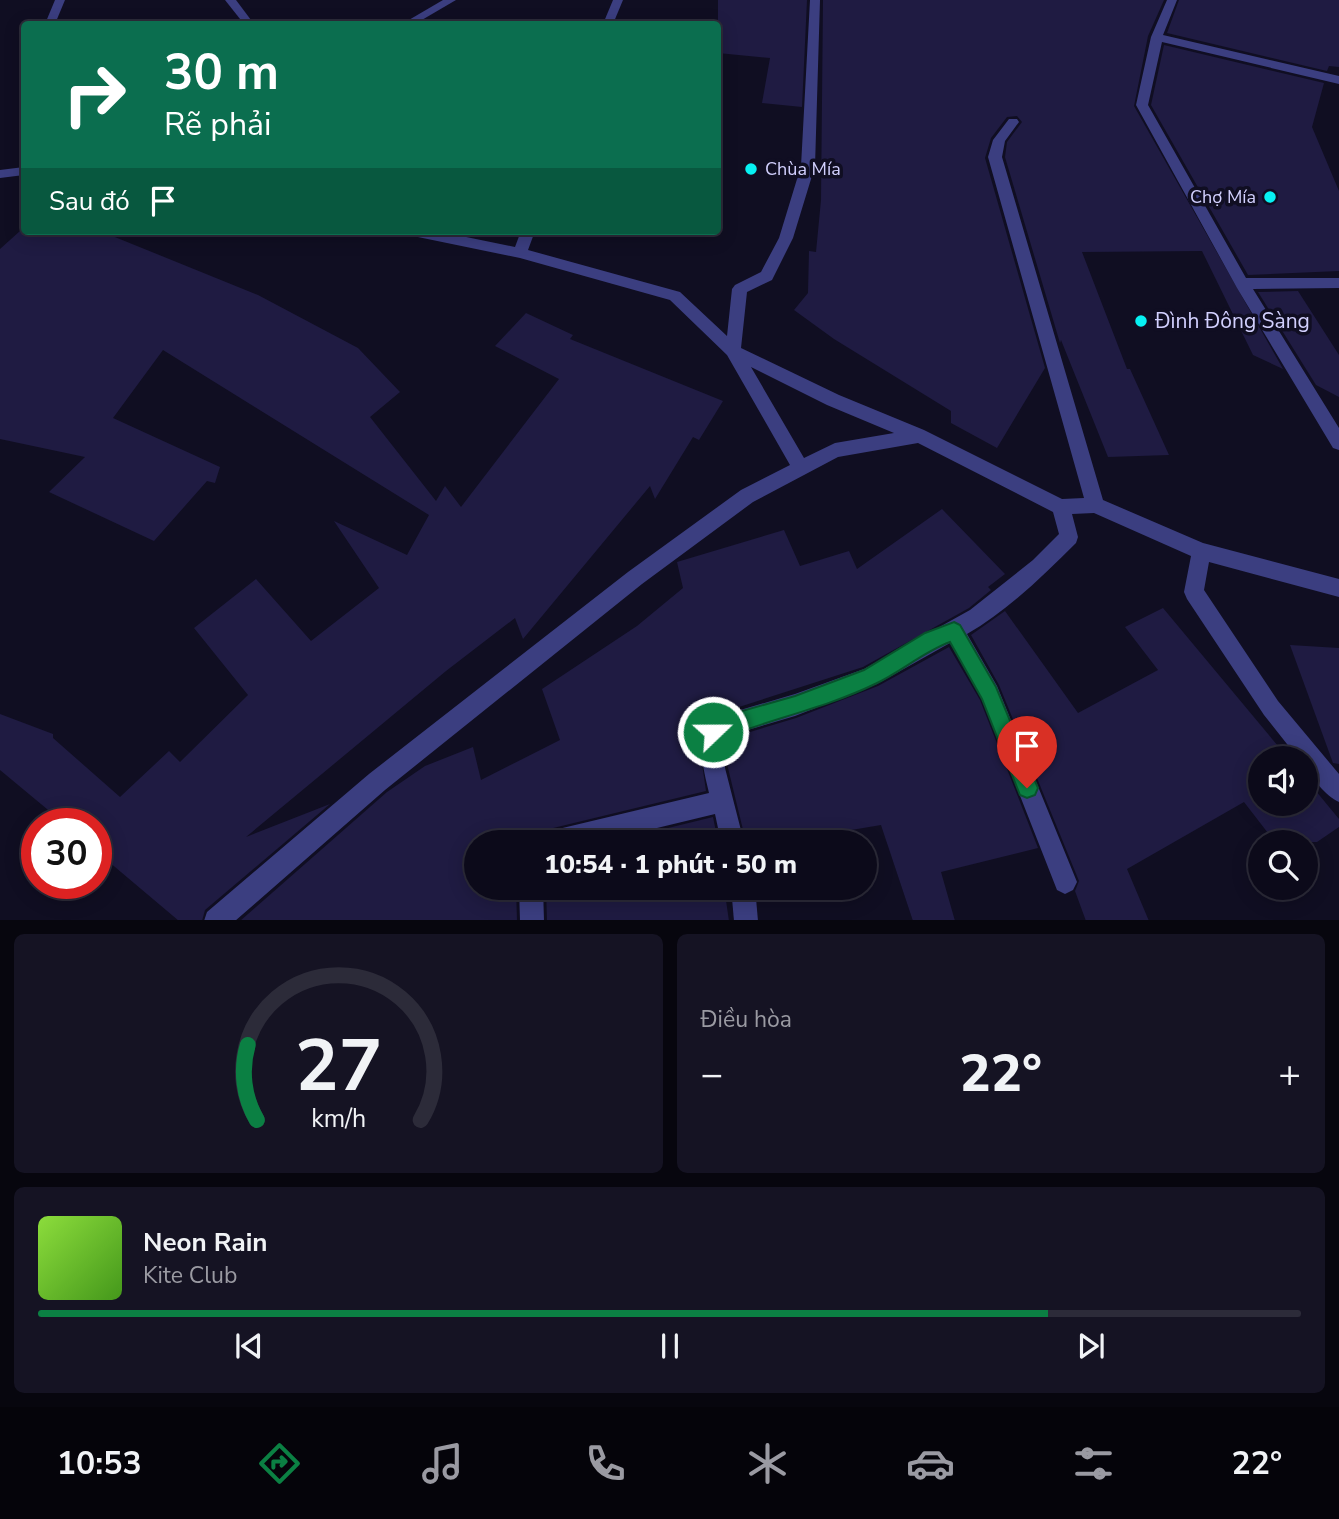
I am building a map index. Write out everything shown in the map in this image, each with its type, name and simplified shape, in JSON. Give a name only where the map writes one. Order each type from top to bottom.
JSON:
[{"type":"street","points":[[51,21],[60,0]]},
{"type":"street","points":[[230,0],[247,21]]},
{"type":"street","points":[[413,21],[451,0]]},
{"type":"street","points":[[609,21],[618,0]]},
{"type":"street","points":[[733,351],[740,289],[768,275],[786,238],[808,166],[816,46],[815,0]]},
{"type":"street","points":[[1172,0],[1157,37],[1142,105],[1242,285],[1339,443]]},
{"type":"street","points":[[1157,37],[1339,80]]},
{"type":"street","points":[[1013,122],[999,140],[995,157],[1095,505]]},
{"type":"street","points":[[0,174],[21,171]]},
{"type":"street","points":[[432,235],[520,253],[675,296],[733,351],[801,468]]},
{"type":"street","points":[[520,253],[527,235]]},
{"type":"street","points":[[1242,285],[1339,283]]},
{"type":"street","points":[[733,351],[833,400],[919,436],[1061,508],[1095,505],[1201,551],[1339,588]]},
{"type":"street","points":[[216,920],[377,782],[635,578],[747,495],[835,450],[919,436]]},
{"type":"street","points":[[730,830],[715,768],[713,732],[721,726],[795,705],[870,677],[932,640],[954,631],[1000,601],[1069,537],[1061,508]]},
{"type":"street","points":[[1201,551],[1194,592],[1271,708],[1339,791]]},
{"type":"street","points":[[954,631],[990,693],[1065,882]]},
{"type":"street","points":[[601,830],[723,801]]},
{"type":"street","points":[[531,900],[532,920]]},
{"type":"street","points":[[744,900],[746,920]]},
{"type":"building","points":[[718,0],[807,0],[802,107],[762,103],[770,58],[721,53],[721,21],[718,21]]},
{"type":"building","points":[[823,0],[1164,0],[1148,36],[1134,106],[1283,369],[1253,355],[1202,251],[1082,252],[1127,369],[1130,369],[1169,455],[1108,457],[1061,340],[1060,343],[1005,157],[1007,142],[1022,122],[1017,116],[1007,117],[991,138],[985,158],[1045,368],[997,448],[951,423],[951,411],[834,339],[794,310],[808,293],[809,251],[816,252],[821,200]]},
{"type":"building","points":[[1179,0],[1339,0],[1339,67],[1329,66],[1327,71],[1167,33]]},
{"type":"building","name":"Chợ Mía","points":[[1164,45],[1324,83],[1312,127],[1339,191],[1339,271],[1248,275],[1151,105]]},
{"type":"building","points":[[20,231],[21,235],[110,235],[258,295],[358,348],[400,392],[370,417],[436,501],[445,486],[461,507],[559,379],[495,346],[526,313],[573,335],[570,339],[723,401],[699,440],[693,437],[655,499],[650,486],[523,639],[515,618],[446,671],[246,837],[330,804],[205,910],[202,920],[178,920],[112,864],[112,808],[46,808],[0,770],[0,714],[53,734],[53,738],[120,797],[169,751],[180,762],[248,695],[194,628],[256,579],[311,641],[379,588],[334,521],[407,555],[429,515],[163,350],[113,418],[220,467],[215,483],[207,481],[154,541],[49,492],[85,457],[0,439],[0,249]]},
{"type":"building","points":[[1298,291],[1339,355],[1339,397],[1316,385],[1258,292]]},
{"type":"building","points":[[942,509],[1005,574],[988,587],[991,590],[969,608],[863,667],[711,716],[704,724],[699,743],[706,791],[547,830],[464,830],[464,900],[516,900],[517,920],[241,920],[387,792],[425,766],[473,747],[481,780],[560,740],[542,689],[637,626],[683,588],[677,562],[784,530],[800,566],[849,551],[857,569]]},
{"type":"building","points":[[1163,608],[1278,746],[1248,746],[1248,807],[1244,802],[1127,869],[1149,920],[1086,920],[1075,891],[1079,881],[999,685],[971,635],[1005,611],[1078,713],[1158,670],[1125,627]]},
{"type":"building","points":[[1290,645],[1339,648],[1339,764],[1333,763]]},
{"type":"building","points":[[949,647],[980,700],[1038,848],[941,872],[955,920],[913,920],[881,825],[851,830],[743,830],[728,768],[727,739],[796,718],[878,686]]},
{"type":"building","points":[[1318,794],[1339,819],[1339,827],[1318,841],[1318,830],[1266,830],[1255,816],[1318,816]]},
{"type":"building","points":[[713,817],[716,830],[660,830]]},
{"type":"building","points":[[546,900],[726,900],[729,920],[547,920]]},
{"type":"place","name":"Chùa Mía","points":[[751,169]]},
{"type":"place","name":"Chợ Mía","points":[[1270,197]]},
{"type":"place","name":"Đình Đông Sàng","points":[[1141,321]]},
{"type":"route","points":[[713,732],[721,726],[795,705],[870,677],[932,640],[954,631],[990,693],[1027,788]]}]
